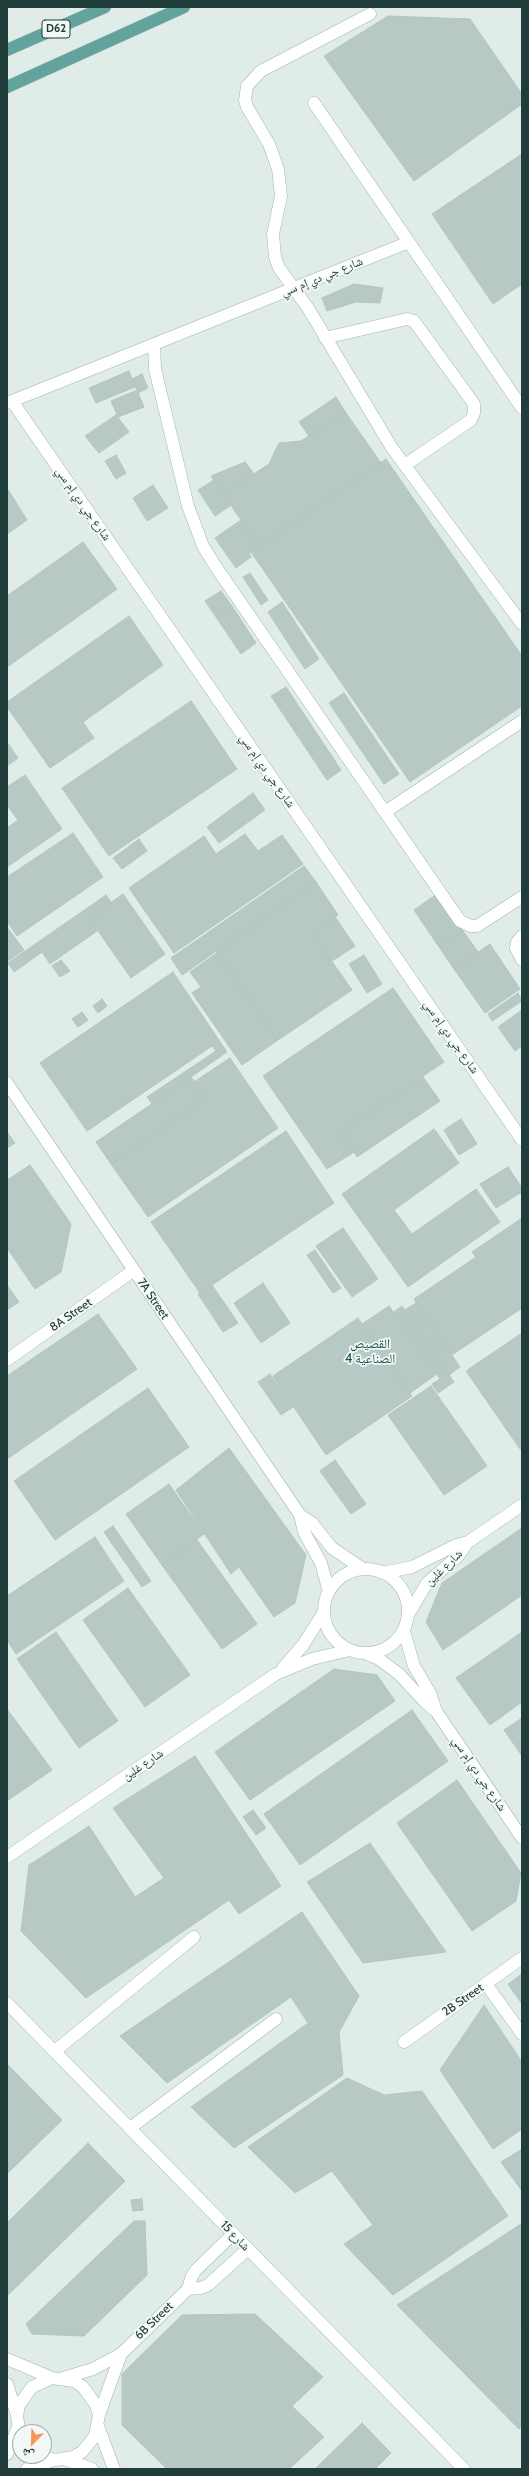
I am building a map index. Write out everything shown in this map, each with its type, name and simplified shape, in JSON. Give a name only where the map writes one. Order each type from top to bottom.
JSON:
[{"type":"main road","name":"D62","points":[[7,50],[105,7]]},
{"type":"main road","points":[[7,87],[184,7]]},
{"type":"street","points":[[370,14],[261,71],[247,86],[247,107],[269,144],[278,169],[281,196],[273,245],[279,268],[308,308],[324,338],[405,465],[522,624]]},
{"type":"street","points":[[314,103],[522,408]]},
{"type":"street","name":"شارع جي دي إم سي","points":[[409,242],[10,402],[522,1140]]},
{"type":"street","points":[[324,338],[407,319],[414,321],[474,404],[474,413],[471,420],[405,465]]},
{"type":"street","points":[[154,344],[155,369],[188,506],[203,546],[460,921],[465,924],[478,926],[522,897]]},
{"type":"street","points":[[385,812],[522,721]]},
{"type":"street","points":[[522,936],[517,942],[516,948],[522,960]]},
{"type":"street","name":"7A Street","points":[[7,1083],[300,1515]]},
{"type":"street","name":"8A Street","points":[[7,1360],[134,1270]]},
{"type":"street","name":"شارع غلين","points":[[324,1612],[327,1626],[334,1639],[350,1650],[365,1653],[388,1647],[404,1631],[408,1615],[427,1584],[458,1556],[468,1542],[522,1505]]},
{"type":"street","points":[[300,1515],[312,1523],[332,1548],[363,1569]]},
{"type":"street","points":[[300,1515],[304,1532],[321,1563],[329,1592]]},
{"type":"street","name":"شارع غلين","points":[[276,1674],[303,1645],[324,1612],[329,1592],[343,1576],[363,1569],[383,1573],[412,1568],[456,1545],[468,1542]]},
{"type":"street","name":"شارع غلين","points":[[383,1573],[400,1586],[405,1594],[408,1615]]},
{"type":"street","name":"شارع جي دي إم سي","points":[[404,1631],[414,1666],[430,1693],[436,1711],[522,1838]]},
{"type":"street","name":"شارع غلين","points":[[8,1858],[276,1674],[312,1659],[350,1650]]},
{"type":"street","name":"شارع جي دي إم سي","points":[[365,1653],[379,1659],[399,1674],[425,1702],[436,1711]]},
{"type":"street","points":[[55,2051],[194,1937]]},
{"type":"street","name":"2B Street","points":[[404,2042],[522,1958]]},
{"type":"street","points":[[486,1984],[522,2034]]},
{"type":"street","name":"شارع 15","points":[[7,2002],[464,2469]]},
{"type":"street","points":[[130,2128],[276,2019]]},
{"type":"street","name":"6B Street","points":[[18,2424],[24,2395],[41,2381],[93,2369],[121,2354],[188,2289],[189,2282],[196,2270],[233,2234]]},
{"type":"street","points":[[188,2289],[195,2290],[208,2285],[248,2249]]},
{"type":"street","name":"6B Street","points":[[59,2459],[82,2452],[95,2436],[98,2421],[121,2354]]},
{"type":"street","points":[[7,2359],[57,2378],[74,2381],[91,2395],[114,2469]]},
{"type":"street","points":[[7,2384],[18,2424]]},
{"type":"street","points":[[7,2454],[12,2441]]},
{"type":"street","points":[[52,2458],[92,2469]]},
{"type":"street","points":[[27,2469],[59,2459]]},
{"type":"building","points":[[388,16],[470,19],[522,94],[522,104],[414,181],[324,56]]},
{"type":"building","points":[[522,154],[522,284],[493,304],[432,214]]},
{"type":"building","points":[[354,284],[383,288],[380,303],[356,302],[327,311],[322,298]]},
{"type":"building","points":[[129,371],[135,387],[96,403],[89,388]]},
{"type":"building","points":[[142,374],[148,388],[138,393],[132,379]]},
{"type":"building","points":[[137,390],[144,407],[118,417],[111,401]]},
{"type":"building","points":[[336,397],[346,413],[309,436],[299,422]]},
{"type":"building","points":[[346,413],[381,463],[259,546],[223,494],[269,464],[279,443],[301,441]]},
{"type":"building","points":[[116,415],[129,432],[99,453],[85,436]]},
{"type":"building","points":[[116,455],[126,473],[116,479],[105,461]]},
{"type":"building","points":[[386,459],[522,656],[522,706],[410,782],[251,552]]},
{"type":"building","points":[[245,462],[254,474],[223,494],[211,476]]},
{"type":"building","points":[[214,480],[230,506],[215,516],[198,490]]},
{"type":"building","points":[[153,485],[168,508],[147,521],[133,498]]},
{"type":"building","points":[[7,488],[27,520],[7,534]]},
{"type":"building","points":[[241,520],[259,546],[249,553],[251,557],[236,568],[215,538]]},
{"type":"building","points":[[83,542],[117,589],[7,667],[7,596]]},
{"type":"building","points":[[250,573],[268,600],[261,605],[243,577]]},
{"type":"building","points":[[221,591],[232,606],[216,617],[205,601]]},
{"type":"building","points":[[282,602],[319,659],[305,669],[268,612]]},
{"type":"building","points":[[232,606],[256,643],[241,654],[216,617]]},
{"type":"building","points":[[129,616],[163,665],[83,722],[94,738],[50,768],[7,707],[7,702]]},
{"type":"building","points":[[286,687],[341,770],[327,780],[271,696]]},
{"type":"building","points":[[344,693],[399,774],[384,784],[329,703]]},
{"type":"building","points":[[191,701],[237,769],[109,856],[62,788]]},
{"type":"building","points":[[7,742],[18,758],[7,766]]},
{"type":"building","points":[[25,775],[62,829],[7,867],[7,828],[18,820],[7,805],[7,787]]},
{"type":"building","points":[[253,793],[265,810],[219,843],[207,827]]},
{"type":"building","points":[[73,833],[103,877],[17,936],[7,921],[7,877]]},
{"type":"building","points":[[245,834],[258,851],[282,835],[303,864],[174,953],[129,888],[204,836],[216,854]]},
{"type":"building","points":[[139,839],[147,851],[122,869],[113,858]]},
{"type":"building","points":[[304,866],[316,882],[182,975],[171,958]]},
{"type":"building","points":[[316,882],[338,915],[312,933],[352,990],[278,1040],[216,951]]},
{"type":"building","points":[[123,894],[165,954],[131,978],[89,918]]},
{"type":"building","points":[[437,894],[463,931],[439,947],[414,910]]},
{"type":"building","points":[[106,895],[111,902],[89,918],[97,931],[50,964],[42,952],[14,972],[8,963]]},
{"type":"building","points":[[335,917],[355,946],[332,961],[312,933]]},
{"type":"building","points":[[7,927],[24,950],[8,961],[7,959]]},
{"type":"building","points":[[463,931],[478,952],[454,969],[439,947]]},
{"type":"building","points":[[490,944],[520,989],[485,1013],[454,969]]},
{"type":"building","points":[[217,953],[278,1040],[242,1065],[192,993],[201,987],[190,972]]},
{"type":"building","points":[[364,955],[382,984],[367,993],[349,964]]},
{"type":"building","points":[[61,960],[70,971],[60,977],[52,966]]},
{"type":"building","points":[[173,972],[227,1052],[152,1104],[147,1097],[216,1051],[212,1046],[87,1131],[40,1063]]},
{"type":"building","points":[[393,988],[444,1062],[340,1132],[354,1152],[327,1169],[263,1076]]},
{"type":"building","points":[[518,993],[522,1001],[492,1021],[488,1014]]},
{"type":"building","points":[[102,999],[107,1006],[98,1013],[93,1006]]},
{"type":"building","points":[[522,1010],[522,1046],[515,1051],[498,1027]]},
{"type":"building","points":[[82,1012],[88,1020],[78,1027],[72,1019]]},
{"type":"building","points":[[230,1058],[278,1128],[148,1217],[111,1164],[206,1098],[194,1082]]},
{"type":"building","points":[[191,1077],[206,1098],[111,1164],[96,1142]]},
{"type":"building","points":[[423,1077],[440,1101],[357,1157],[340,1132]]},
{"type":"building","points":[[461,1119],[477,1144],[459,1155],[444,1130]]},
{"type":"building","points":[[434,1129],[459,1163],[394,1210],[412,1234],[476,1189],[500,1222],[408,1287],[342,1194]]},
{"type":"building","points":[[286,1131],[334,1203],[200,1293],[151,1222]]},
{"type":"building","points":[[7,1132],[15,1143],[7,1148]]},
{"type":"building","points":[[30,1165],[71,1224],[61,1272],[35,1289],[7,1248],[7,1180]]},
{"type":"building","points":[[508,1167],[522,1188],[522,1192],[496,1208],[480,1184]]},
{"type":"building","points":[[522,1218],[522,1308],[452,1355],[414,1299],[476,1257],[472,1252]]},
{"type":"building","points":[[343,1228],[378,1279],[352,1297],[316,1246]]},
{"type":"building","points":[[315,1250],[341,1288],[333,1293],[307,1255]]},
{"type":"building","points":[[263,1283],[290,1323],[261,1343],[234,1303]]},
{"type":"building","points":[[7,1285],[19,1302],[7,1310]]},
{"type":"building","points":[[212,1285],[238,1323],[223,1332],[198,1294]]},
{"type":"building","points":[[416,1303],[460,1367],[449,1375],[405,1310]]},
{"type":"building","points":[[389,1306],[437,1374],[410,1393],[362,1324]]},
{"type":"building","points":[[402,1306],[454,1382],[438,1393],[432,1384],[440,1379],[394,1312]]},
{"type":"building","points":[[98,1314],[137,1369],[7,1459],[7,1376]]},
{"type":"building","points":[[358,1318],[412,1396],[326,1455],[273,1376]]},
{"type":"building","points":[[522,1333],[522,1378],[520,1379],[522,1383],[522,1448],[520,1449],[466,1371]]},
{"type":"building","points":[[270,1374],[293,1407],[281,1415],[258,1382]]},
{"type":"building","points":[[431,1386],[487,1466],[444,1495],[388,1415]]},
{"type":"building","points":[[148,1388],[189,1447],[55,1540],[14,1481]]},
{"type":"building","points":[[229,1448],[306,1555],[295,1603],[274,1617],[239,1567],[231,1574],[176,1490]]},
{"type":"building","points":[[335,1460],[366,1504],[351,1514],[320,1471]]},
{"type":"building","points":[[169,1484],[204,1534],[162,1565],[126,1514]]},
{"type":"building","points":[[113,1526],[151,1581],[142,1587],[104,1532]]},
{"type":"building","points":[[522,1528],[522,1595],[443,1650],[426,1622],[442,1583]]},
{"type":"building","points":[[95,1537],[124,1581],[16,1654],[7,1640],[7,1596]]},
{"type":"building","points":[[197,1540],[257,1624],[222,1649],[162,1565]]},
{"type":"building","points":[[128,1588],[190,1675],[145,1707],[83,1620]]},
{"type":"building","points":[[56,1632],[118,1721],[79,1748],[17,1659]]},
{"type":"building","points":[[522,1632],[522,1702],[490,1725],[456,1678]]},
{"type":"building","points":[[334,1669],[377,1675],[395,1701],[250,1800],[215,1752]]},
{"type":"building","points":[[7,1709],[52,1770],[7,1801]]},
{"type":"building","points":[[412,1710],[448,1761],[300,1865],[264,1814]]},
{"type":"building","points":[[522,1718],[522,1756],[504,1730]]},
{"type":"building","points":[[195,1756],[281,1886],[239,1914],[229,1900],[86,1998],[21,1931],[29,1865],[89,1826],[135,1897],[164,1878],[113,1808]]},
{"type":"building","points":[[457,1780],[521,1873],[516,1901],[472,1931],[397,1823]]},
{"type":"building","points":[[253,1810],[266,1828],[256,1835],[243,1817]]},
{"type":"building","points":[[370,1843],[446,1952],[363,1963],[307,1882]]},
{"type":"building","points":[[302,1912],[359,1996],[339,2032],[343,2075],[234,2148],[191,2107],[308,2023],[291,1997],[167,2083],[120,2036]]},
{"type":"building","points":[[522,1974],[522,2004],[508,1984]]},
{"type":"building","points":[[484,2005],[522,2062],[522,2129],[493,2149],[440,2070]]},
{"type":"building","points":[[7,2064],[62,2120],[7,2174]]},
{"type":"building","points":[[347,2078],[384,2095],[422,2091],[508,2216],[393,2295],[344,2244],[373,2225],[332,2171],[295,2193],[248,2147]]},
{"type":"building","points":[[88,2143],[125,2181],[7,2296],[7,2223]]},
{"type":"building","points":[[522,2149],[522,2191],[501,2162]]},
{"type":"building","points":[[142,2199],[143,2210],[133,2211],[131,2200]]},
{"type":"building","points":[[134,2221],[145,2221],[147,2275],[84,2336],[32,2334],[26,2324]]},
{"type":"building","points":[[521,2224],[522,2426],[519,2429],[397,2305]]},
{"type":"building","points":[[255,2314],[323,2377],[292,2406],[324,2437],[289,2469],[167,2469],[122,2425],[122,2374],[182,2315]]},
{"type":"building","points":[[362,2423],[391,2453],[375,2469],[315,2469]]},
{"type":"district","name":"القصيص الصناعية 4","points":[[370,1352]]}]
